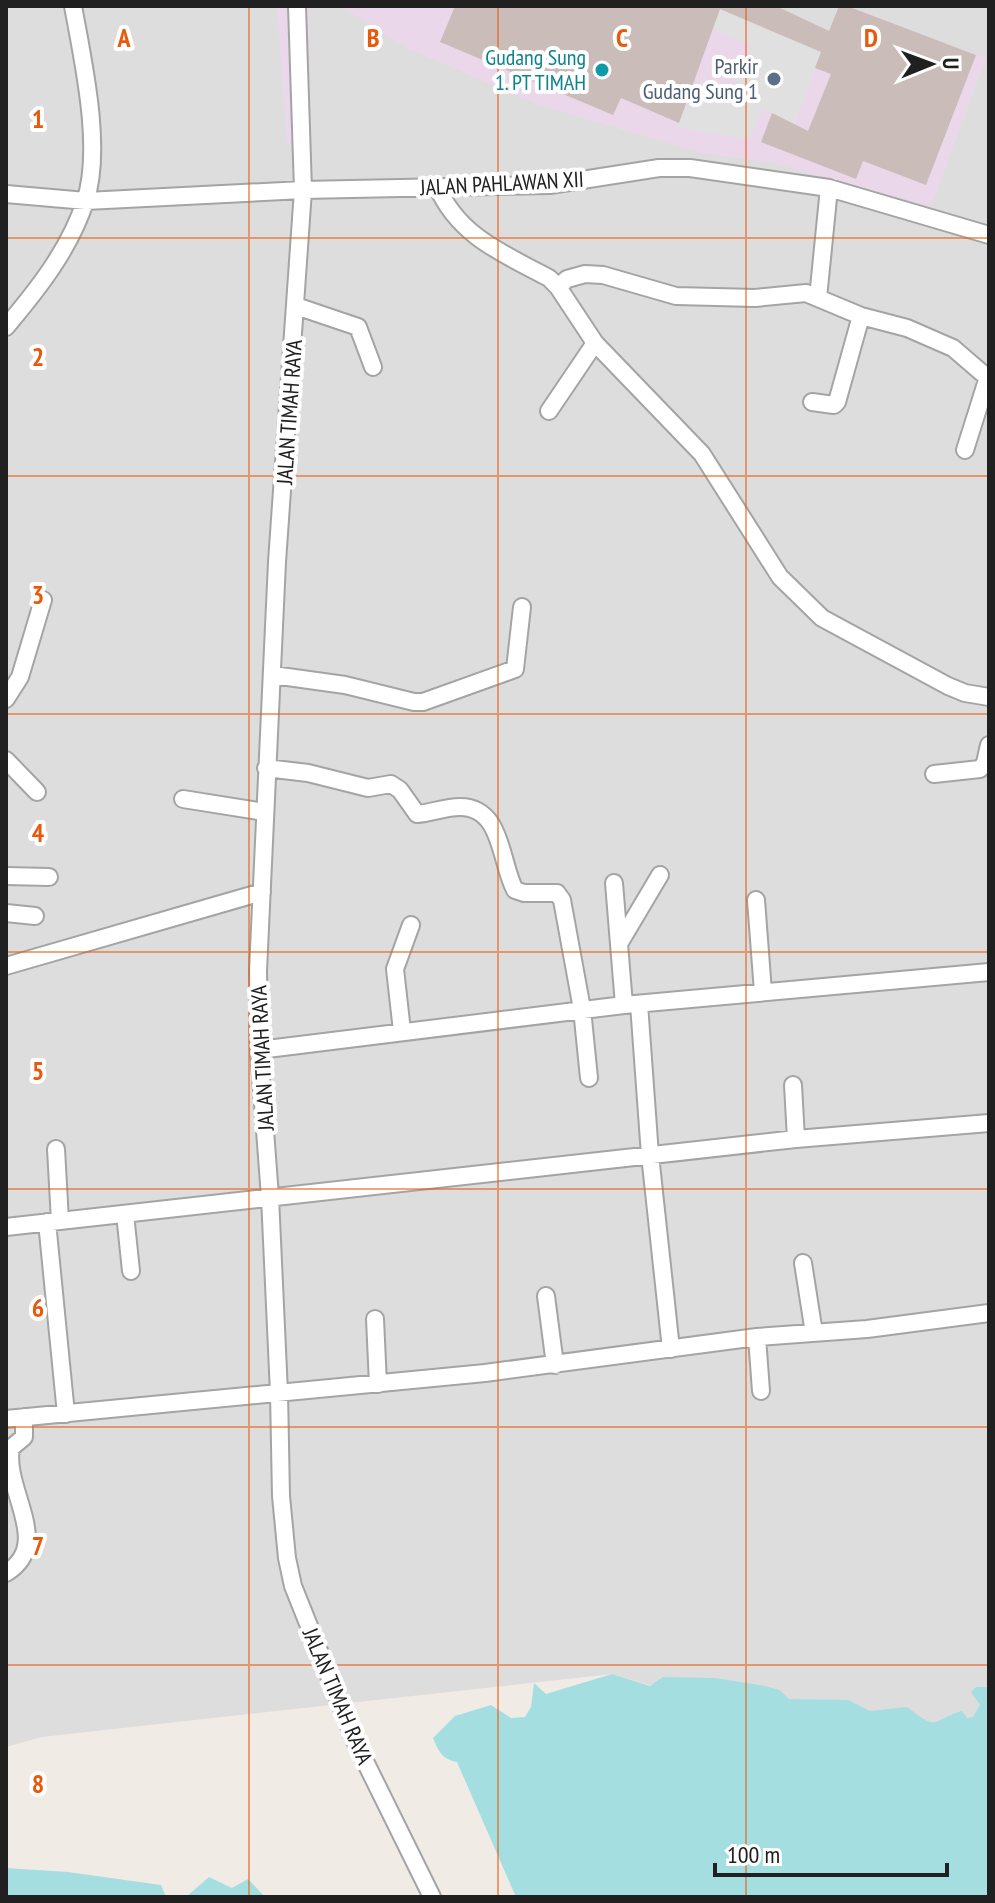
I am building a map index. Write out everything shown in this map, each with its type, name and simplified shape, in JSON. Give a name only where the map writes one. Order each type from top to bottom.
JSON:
[{"type":"street","points":[[6,327],[69,242],[86,201],[91,174],[90,113],[73,6]]},
{"type":"street","name":"JALAN TIMAH RAYA","points":[[297,6],[303,190],[277,562],[258,971],[259,1050],[270,1197],[279,1393],[281,1496],[293,1586],[355,1741],[432,1897]]},
{"type":"street","name":"JALAN PAHLAWAN XII","points":[[6,194],[86,201],[303,190],[550,185],[659,168],[690,168],[829,188],[989,235]]},
{"type":"street","points":[[437,186],[450,211],[471,234],[549,278],[558,287],[595,343],[702,454],[780,577],[822,618],[948,686],[989,697]]},
{"type":"street","points":[[818,298],[829,188]]},
{"type":"street","points":[[558,287],[572,276],[585,274],[603,275],[676,296],[755,298],[806,293],[861,316],[907,328],[953,348],[988,378],[965,450]]},
{"type":"street","points":[[296,306],[358,327],[373,367]]},
{"type":"street","points":[[812,402],[833,405],[837,402],[861,316]]},
{"type":"street","points":[[549,411],[595,343]]},
{"type":"street","points":[[6,699],[20,677],[43,600]]},
{"type":"street","points":[[273,675],[345,685],[423,702],[515,669],[522,607]]},
{"type":"street","points":[[934,774],[980,769],[985,763],[989,745]]},
{"type":"street","points":[[6,760],[37,792]]},
{"type":"street","points":[[266,768],[308,773],[364,787],[391,784],[400,790],[417,814],[459,807],[472,809],[487,818],[499,840],[515,890],[555,893],[561,897],[582,1009],[589,1078]]},
{"type":"street","points":[[183,799],[264,812]]},
{"type":"street","points":[[619,944],[660,875]]},
{"type":"street","points":[[6,876],[49,877]]},
{"type":"street","points":[[614,883],[619,944],[632,1004],[671,1349]]},
{"type":"street","points":[[6,966],[262,892]]},
{"type":"street","points":[[756,900],[763,992]]},
{"type":"street","points":[[6,913],[35,916]]},
{"type":"street","points":[[402,1031],[395,969],[411,925]]},
{"type":"street","points":[[259,1050],[582,1009],[989,972]]},
{"type":"street","points":[[793,1085],[796,1139]]},
{"type":"street","points":[[6,1227],[796,1139],[989,1123]]},
{"type":"street","points":[[56,1149],[54,1222],[66,1414]]},
{"type":"street","points":[[125,1214],[131,1271]]},
{"type":"street","points":[[803,1263],[814,1333]]},
{"type":"street","points":[[546,1296],[555,1365]]},
{"type":"street","points":[[6,1419],[555,1365],[757,1337],[989,1313]]},
{"type":"street","points":[[375,1319],[378,1384]]},
{"type":"street","points":[[757,1337],[761,1391]]},
{"type":"street","points":[[6,1573],[20,1562],[27,1542],[10,1458],[11,1448],[24,1437],[24,1417]]},
{"type":"shaded area","points":[[6,6],[989,6],[989,1785],[612,1674],[42,1737],[6,1747]]},
{"type":"shaded area","points":[[277,6],[309,6],[310,141],[287,144]]},
{"type":"shaded area","points":[[341,6],[776,6],[829,31],[839,6],[847,6],[986,58],[931,206],[773,163],[702,153],[539,105],[403,46]]},
{"type":"shaded area","name":"Parkir Gudang Sung 1","points":[[720,9],[821,52],[794,126],[762,109],[750,139],[677,127],[695,90],[727,104],[751,46],[712,28]]},
{"type":"water","points":[[612,1674],[650,1686],[663,1677],[715,1678],[780,1690],[789,1699],[848,1700],[870,1711],[907,1707],[931,1722],[962,1711],[967,1718],[973,1717],[980,1705],[971,1692],[976,1687],[989,1687],[989,1897],[516,1897],[457,1762],[442,1754],[433,1738],[455,1716],[491,1705],[511,1718],[525,1717],[531,1707],[534,1683],[546,1694]]},
{"type":"water","points":[[6,1868],[68,1872],[161,1885],[166,1897],[6,1897]]},
{"type":"water","points":[[209,1877],[232,1888],[248,1879],[265,1897],[186,1897]]},
{"type":"building","points":[[455,6],[776,6],[829,31],[839,6],[847,6],[976,55],[926,185],[863,161],[856,179],[761,142],[772,113],[808,131],[831,74],[815,68],[821,52],[720,9],[679,123],[621,98],[613,115],[440,42]]},
{"type":"place","name":"Gudang Sung 1. PT TIMAH","points":[[602,70]]},
{"type":"place","name":"Parkir Gudang Sung 1","points":[[774,79]]}]
